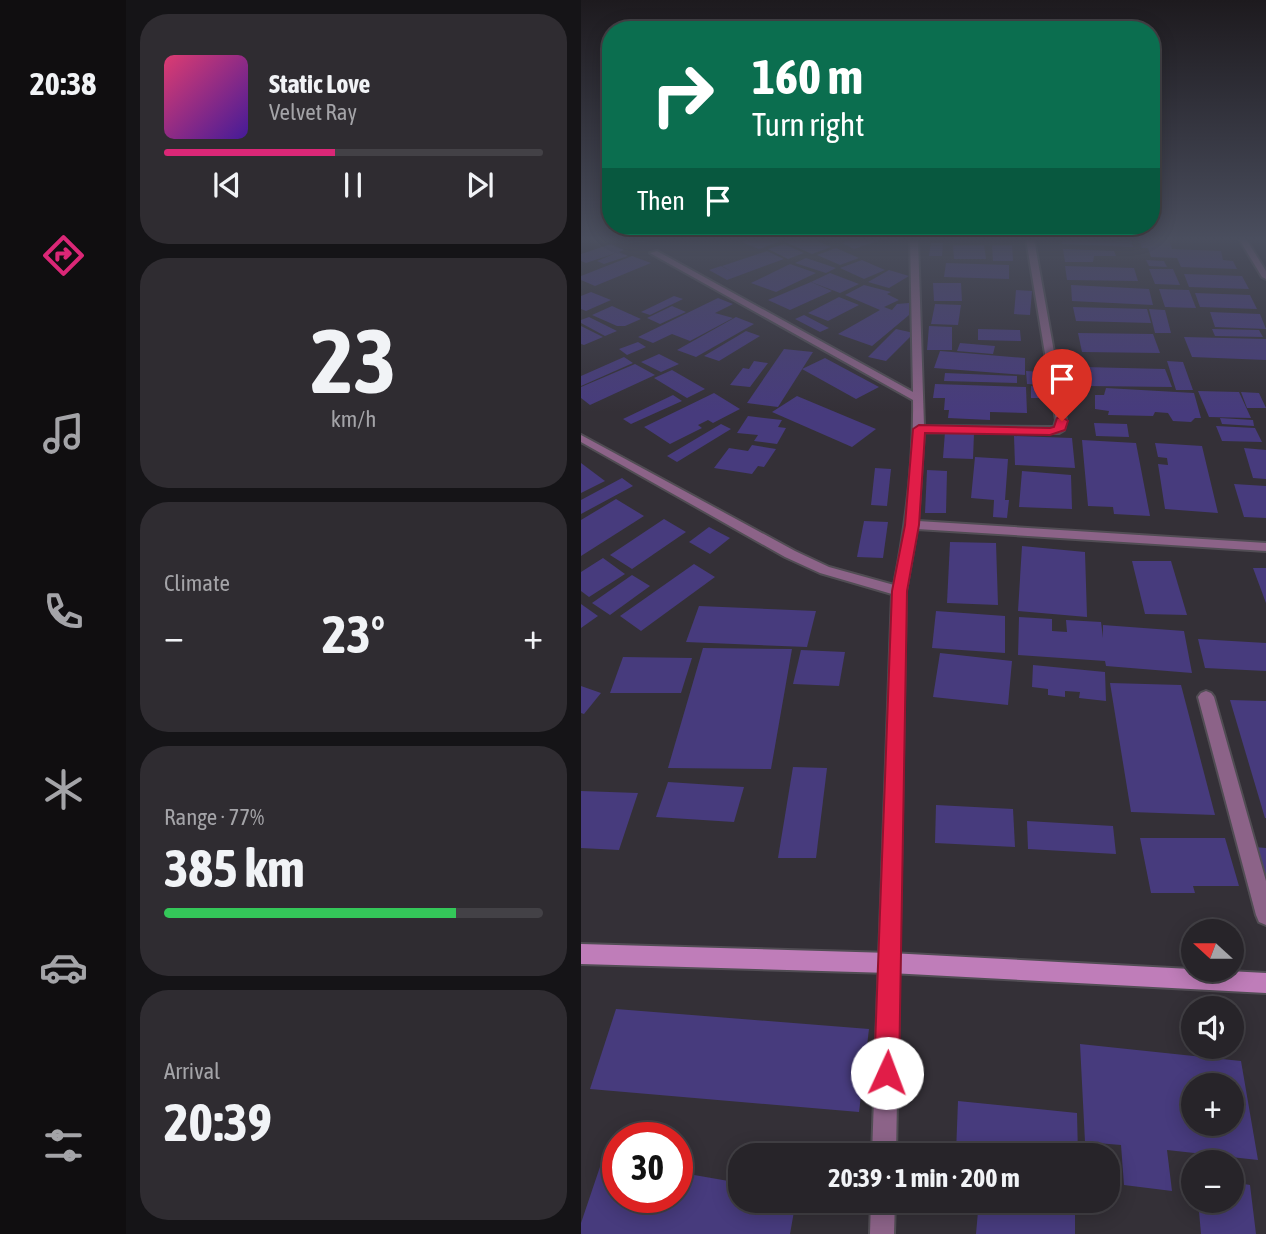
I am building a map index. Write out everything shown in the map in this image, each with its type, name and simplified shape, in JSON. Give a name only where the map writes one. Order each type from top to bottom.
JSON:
[{"type":"street","points":[[733,297],[918,399]]},
{"type":"street","points":[[884,1143],[899,591],[912,525],[919,429],[915,297]]},
{"type":"street","points":[[919,429],[1059,430],[1062,421],[1040,297]]},
{"type":"street","points":[[581,438],[790,554],[825,570],[899,591]]},
{"type":"street","points":[[912,525],[1266,547]]},
{"type":"street","points":[[1206,697],[1266,915]]},
{"type":"street","points":[[581,954],[890,963],[1266,983]]},
{"type":"street","points":[[882,1234],[883,1213]]},
{"type":"building","points":[[581,297],[602,297],[611,300],[586,311],[581,309]]},
{"type":"building","points":[[673,297],[683,299],[650,315],[641,312]]},
{"type":"building","points":[[776,297],[820,297],[790,310],[768,300]]},
{"type":"building","points":[[839,297],[859,305],[828,321],[808,313]]},
{"type":"building","points":[[849,297],[892,297],[899,300],[884,307],[892,310],[897,304],[909,303],[909,315],[872,346],[838,334],[880,310]]},
{"type":"building","points":[[934,297],[962,297],[962,301],[934,301]]},
{"type":"building","points":[[1015,297],[1032,297],[1030,315],[1014,314]]},
{"type":"building","points":[[1072,297],[1151,297],[1153,305],[1072,301]]},
{"type":"building","points":[[1162,297],[1192,297],[1196,308],[1165,307]]},
{"type":"building","points":[[1196,297],[1251,297],[1257,309],[1200,307]]},
{"type":"building","points":[[718,298],[733,304],[715,313],[733,318],[690,341],[672,334],[653,343],[638,337]]},
{"type":"building","points":[[935,304],[961,305],[958,325],[931,324]]},
{"type":"building","points":[[612,306],[641,319],[625,326],[617,326],[592,315]]},
{"type":"building","points":[[672,306],[686,312],[660,324],[647,318]]},
{"type":"building","points":[[1073,307],[1147,309],[1151,323],[1076,321]]},
{"type":"building","points":[[1149,309],[1165,310],[1171,333],[1155,333]]},
{"type":"building","points":[[1210,312],[1260,314],[1266,329],[1215,327]]},
{"type":"building","points":[[804,315],[829,328],[820,332],[795,319]]},
{"type":"building","points":[[589,317],[617,331],[605,336],[581,323],[581,320]]},
{"type":"building","points":[[736,317],[754,324],[696,357],[677,350]]},
{"type":"building","points":[[581,326],[603,337],[581,344]]},
{"type":"building","points":[[929,326],[952,327],[952,350],[927,350]]},
{"type":"building","points":[[896,329],[914,333],[886,361],[868,357]]},
{"type":"building","points":[[978,329],[1020,330],[1021,341],[978,340]]},
{"type":"building","points":[[1212,329],[1259,330],[1263,337],[1215,336]]},
{"type":"building","points":[[746,331],[760,336],[719,361],[704,356]]},
{"type":"building","points":[[1078,333],[1153,334],[1160,353],[1082,352]]},
{"type":"building","points":[[1184,337],[1266,339],[1266,360],[1192,357]]},
{"type":"building","points":[[638,342],[646,347],[627,355],[619,349]]},
{"type":"building","points":[[960,343],[995,346],[993,354],[957,351]]},
{"type":"building","points":[[784,349],[813,352],[778,407],[747,403]]},
{"type":"building","points":[[940,351],[1025,358],[1025,375],[934,368]]},
{"type":"building","points":[[659,354],[679,364],[661,372],[641,362]]},
{"type":"building","points":[[624,357],[633,363],[581,386],[581,376]]},
{"type":"building","points":[[825,358],[879,387],[856,399],[802,369]]},
{"type":"building","points":[[754,361],[768,363],[750,387],[730,385],[743,368],[749,369]]},
{"type":"building","points":[[1167,361],[1183,362],[1193,390],[1176,390]]},
{"type":"building","points":[[635,364],[655,375],[590,405],[581,398],[581,387]]},
{"type":"building","points":[[1084,367],[1165,369],[1172,387],[1088,386]]},
{"type":"building","points":[[672,370],[705,389],[687,398],[654,378]]},
{"type":"building","points":[[1026,371],[1044,372],[1046,385],[1027,384]]},
{"type":"building","points":[[945,373],[1017,376],[1017,383],[944,381]]},
{"type":"building","points":[[935,384],[1026,387],[1027,413],[990,412],[990,420],[948,418],[949,410],[944,410],[945,398],[933,398]]},
{"type":"building","points":[[1031,386],[1044,387],[1045,398],[1031,398]]},
{"type":"building","points":[[1106,388],[1194,393],[1201,418],[1195,418],[1191,422],[1173,421],[1168,413],[1155,412],[1153,416],[1108,415],[1109,411],[1095,409],[1095,395],[1104,395]]},
{"type":"building","points":[[1198,391],[1239,392],[1251,418],[1209,417]]},
{"type":"building","points":[[1241,392],[1259,393],[1266,408],[1247,408]]},
{"type":"building","points":[[714,393],[740,409],[713,423],[708,420],[698,425],[702,428],[670,444],[644,427]]},
{"type":"building","points":[[673,395],[682,401],[631,424],[623,419]]},
{"type":"building","points":[[797,396],[876,429],[852,447],[772,412]]},
{"type":"building","points":[[748,416],[782,420],[778,427],[786,428],[777,444],[754,441],[758,435],[737,433]]},
{"type":"building","points":[[1220,418],[1253,420],[1254,426],[1222,424]]},
{"type":"building","points":[[1094,423],[1127,424],[1129,437],[1096,436]]},
{"type":"building","points":[[721,424],[731,429],[677,462],[667,456]]},
{"type":"building","points":[[1216,426],[1255,428],[1262,442],[1222,441]]},
{"type":"building","points":[[945,432],[974,433],[973,459],[943,458]]},
{"type":"building","points":[[1014,436],[1072,438],[1075,468],[1015,465]]},
{"type":"building","points":[[1082,440],[1136,443],[1150,516],[1114,514],[1113,507],[1088,506]]},
{"type":"building","points":[[1155,443],[1202,446],[1218,513],[1165,509],[1158,464],[1168,465],[1167,458],[1158,457]]},
{"type":"building","points":[[752,445],[776,449],[764,467],[758,466],[752,474],[714,468],[729,448],[748,451]]},
{"type":"building","points":[[1244,448],[1266,450],[1266,479],[1253,478]]},
{"type":"building","points":[[975,457],[1008,459],[1005,500],[1009,500],[1007,518],[993,517],[994,500],[971,498]]},
{"type":"building","points":[[581,463],[605,481],[581,493]]},
{"type":"building","points":[[875,468],[891,469],[887,506],[871,505]]},
{"type":"building","points":[[927,470],[947,471],[946,513],[925,513]]},
{"type":"building","points":[[1022,471],[1071,475],[1072,509],[1019,507]]},
{"type":"building","points":[[622,478],[633,486],[581,514],[581,500]]},
{"type":"building","points":[[1234,484],[1266,486],[1266,518],[1244,517]]},
{"type":"building","points":[[616,499],[644,516],[581,556],[581,520]]},
{"type":"building","points":[[664,519],[686,532],[632,569],[610,555]]},
{"type":"building","points":[[864,521],[888,522],[883,558],[857,557]]},
{"type":"building","points":[[709,527],[730,538],[710,554],[689,542]]},
{"type":"building","points":[[950,542],[996,543],[998,605],[947,603]]},
{"type":"building","points":[[1022,546],[1085,552],[1087,617],[1018,611]]},
{"type":"building","points":[[603,558],[625,574],[589,597],[581,591],[581,572]]},
{"type":"building","points":[[1132,561],[1171,561],[1187,615],[1145,614]]},
{"type":"building","points":[[694,564],[715,577],[641,631],[620,616]]},
{"type":"building","points":[[1253,568],[1266,568],[1266,603]]},
{"type":"building","points":[[632,575],[650,586],[610,615],[592,603]]},
{"type":"building","points":[[581,604],[598,616],[581,628]]},
{"type":"building","points":[[699,606],[816,611],[807,647],[686,642]]},
{"type":"building","points":[[936,611],[1005,616],[1005,653],[932,648]]},
{"type":"building","points":[[1019,617],[1052,619],[1052,631],[1067,632],[1066,620],[1101,622],[1103,638],[1103,625],[1184,631],[1192,673],[1106,666],[1105,661],[1018,655]]},
{"type":"building","points":[[1198,639],[1266,643],[1266,671],[1205,668]]},
{"type":"building","points":[[703,648],[792,649],[771,769],[668,768]]},
{"type":"building","points":[[801,650],[845,652],[839,686],[793,684]]},
{"type":"building","points":[[940,653],[1012,661],[1008,705],[933,697]]},
{"type":"building","points":[[623,657],[692,658],[681,693],[610,693]]},
{"type":"building","points":[[1033,665],[1105,672],[1106,701],[1079,698],[1080,692],[1065,691],[1065,697],[1048,695],[1048,689],[1032,687]]},
{"type":"building","points":[[1110,683],[1181,685],[1215,815],[1131,812]]},
{"type":"building","points":[[581,686],[601,693],[584,714],[581,713]]},
{"type":"building","points":[[1230,700],[1266,701],[1266,818],[1265,818]]},
{"type":"building","points":[[793,767],[827,768],[816,858],[778,858]]},
{"type":"building","points":[[668,782],[744,787],[734,822],[656,817]]},
{"type":"building","points":[[581,791],[638,793],[619,850],[581,848]]},
{"type":"building","points":[[936,805],[1013,809],[1015,847],[935,843]]},
{"type":"building","points":[[1027,821],[1113,826],[1116,854],[1028,849]]},
{"type":"building","points":[[1140,838],[1225,838],[1239,886],[1193,886],[1195,893],[1151,893]]},
{"type":"building","points":[[1254,847],[1266,848],[1266,888]]},
{"type":"building","points":[[616,1009],[869,1029],[859,1112],[590,1089]]},
{"type":"building","points":[[1080,1044],[1181,1055],[1181,1059],[1241,1061],[1243,1073],[1181,1073],[1181,1136],[1244,1136],[1244,1078],[1258,1160],[1244,1158],[1244,1150],[1167,1150],[1172,1191],[1124,1185],[1120,1143],[1085,1142]]},
{"type":"building","points":[[958,1101],[1077,1113],[1078,1143],[956,1143]]},
{"type":"building","points":[[602,1161],[602,1213],[693,1213],[693,1175],[728,1181],[728,1213],[794,1213],[790,1234],[581,1234],[581,1223]]},
{"type":"building","points":[[1244,1184],[1250,1185],[1256,1234],[1201,1234],[1199,1213],[1244,1213]]},
{"type":"building","points":[[978,1213],[1075,1213],[1075,1234],[976,1234]]},
{"type":"route","points":[[887,1073],[899,591],[912,525],[919,429],[1050,432],[1059,430],[1062,421]]}]
